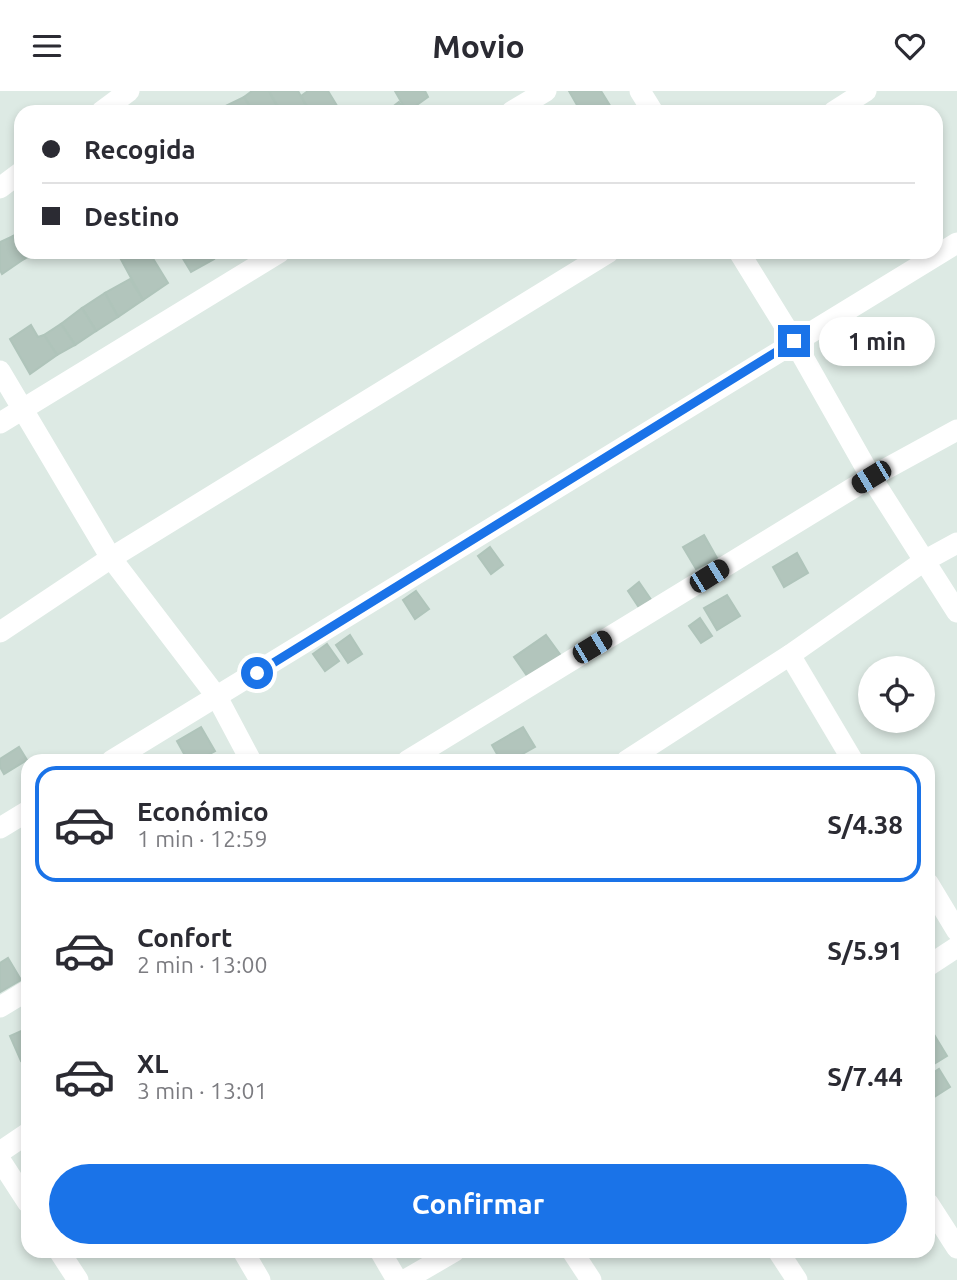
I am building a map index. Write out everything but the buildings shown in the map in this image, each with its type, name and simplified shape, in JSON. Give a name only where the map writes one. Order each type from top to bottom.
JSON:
[{"type":"street","points":[[111,105],[130,91]]},
{"type":"street","points":[[523,105],[546,91]]},
{"type":"street","points":[[844,105],[866,91]]},
{"type":"street","points":[[0,188],[14,177]]},
{"type":"street","points":[[0,423],[269,259]]},
{"type":"street","points":[[0,632],[111,558],[598,259]]},
{"type":"street","points":[[742,259],[794,341],[871,477],[957,612]]},
{"type":"street","points":[[123,754],[930,259]]},
{"type":"street","points":[[0,371],[111,558],[217,697],[247,754]]},
{"type":"street","points":[[418,754],[871,477],[957,430]]},
{"type":"street","points":[[637,754],[790,655],[924,561],[957,543]]},
{"type":"street","points":[[790,655],[849,754]]},
{"type":"street","points":[[0,828],[21,815]]},
{"type":"street","points":[[935,895],[957,931]]},
{"type":"street","points":[[935,961],[957,947]]},
{"type":"street","points":[[0,1007],[21,994]]},
{"type":"street","points":[[0,1152],[21,1138]]},
{"type":"street","points":[[0,1160],[21,1192]]},
{"type":"street","points":[[935,1214],[957,1248]]},
{"type":"street","points":[[64,1258],[78,1280]]},
{"type":"street","points":[[247,1258],[260,1280]]},
{"type":"street","points":[[384,1258],[397,1280]]},
{"type":"street","points":[[405,1280],[443,1258]]},
{"type":"street","points":[[577,1258],[591,1280]]},
{"type":"street","points":[[783,1258],[797,1280]]},
{"type":"route","points":[[257,673],[794,341]]}]
